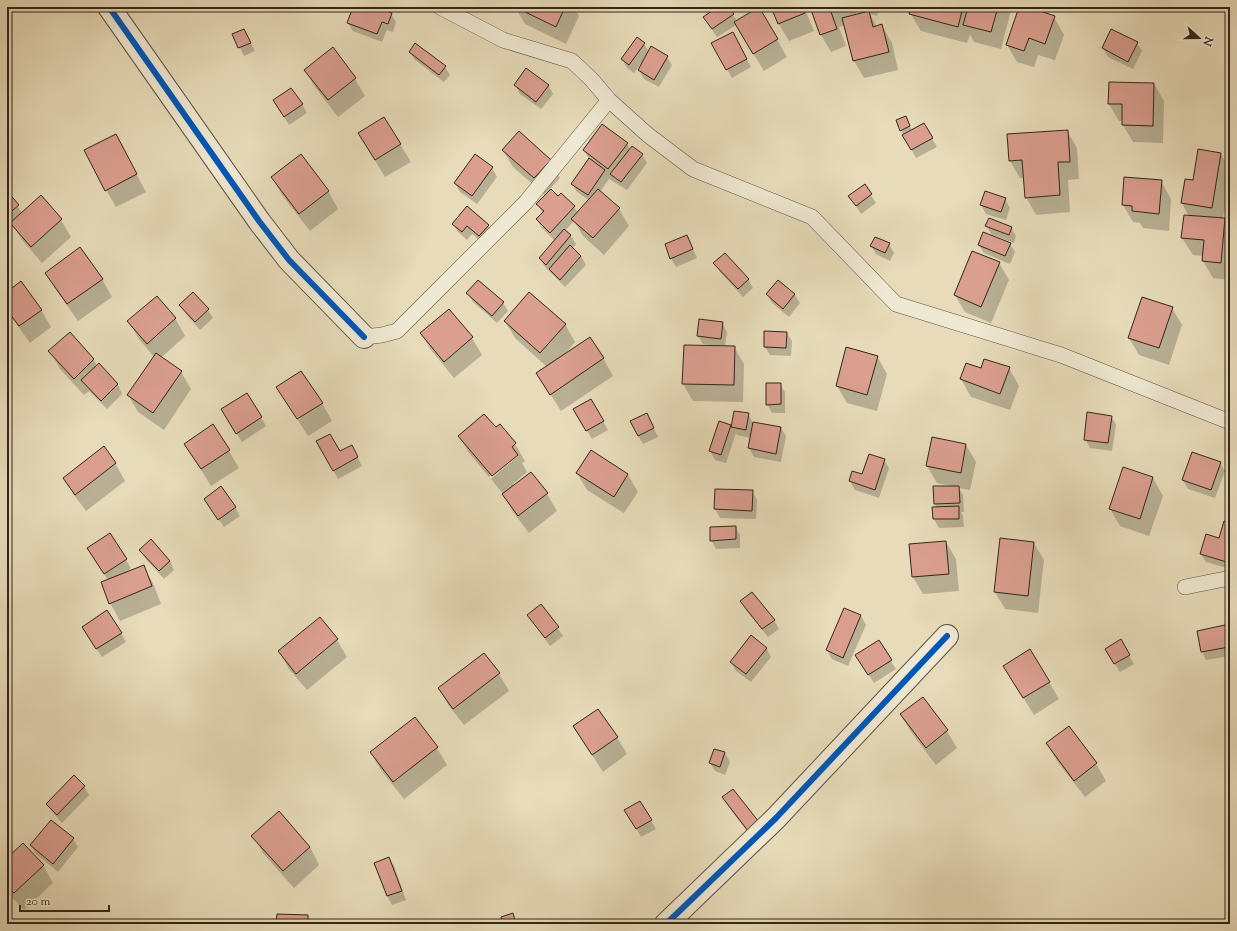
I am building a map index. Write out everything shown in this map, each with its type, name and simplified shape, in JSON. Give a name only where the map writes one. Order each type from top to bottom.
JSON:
[{"type":"street","points":[[109,7],[258,221],[289,260],[364,337]]},
{"type":"street","points":[[666,924],[776,818],[947,636]]},
{"type":"lane","points":[[440,7],[503,40],[572,61],[591,79],[609,100],[648,135],[693,169],[812,217],[896,304],[1061,356],[1230,422]]},
{"type":"lane","points":[[364,337],[397,331],[526,202],[609,100]]},
{"type":"lane","points":[[1185,587],[1230,578]]},
{"type":"building","points":[[353,7],[376,7],[392,13],[388,24],[382,22],[377,34],[347,23]]},
{"type":"building","points":[[515,7],[565,7],[556,27]]},
{"type":"building","points":[[718,7],[729,7],[734,14],[712,29],[703,17]]},
{"type":"building","points":[[759,7],[778,39],[753,54],[734,22]]},
{"type":"building","points":[[771,7],[803,7],[805,13],[778,24]]},
{"type":"building","points":[[810,7],[837,7],[830,9],[837,29],[820,35]]},
{"type":"building","points":[[911,7],[963,7],[958,27],[909,14]]},
{"type":"building","points":[[968,7],[998,7],[991,32],[963,25]]},
{"type":"building","points":[[1019,7],[1028,7],[1055,16],[1045,44],[1029,38],[1024,51],[1006,45]]},
{"type":"building","points":[[869,11],[873,27],[882,24],[889,52],[853,61],[842,18]]},
{"type":"building","points":[[244,29],[251,43],[238,48],[232,34]]},
{"type":"building","points":[[1111,29],[1138,42],[1128,62],[1102,48]]},
{"type":"building","points":[[733,32],[747,59],[726,70],[711,43]]},
{"type":"building","points":[[637,37],[645,43],[629,65],[621,59]]},
{"type":"building","points":[[415,43],[446,66],[439,75],[409,52]]},
{"type":"building","points":[[651,46],[668,56],[654,80],[638,70]]},
{"type":"building","points":[[333,47],[356,78],[328,100],[304,70]]},
{"type":"building","points":[[526,68],[549,85],[536,102],[514,85]]},
{"type":"building","points":[[1109,82],[1154,83],[1153,126],[1122,125],[1122,104],[1108,104]]},
{"type":"building","points":[[291,88],[303,104],[284,117],[273,100]]},
{"type":"building","points":[[906,116],[910,126],[900,131],[896,120]]},
{"type":"building","points":[[384,117],[401,144],[375,160],[358,133]]},
{"type":"building","points":[[924,123],[933,138],[911,150],[902,135]]},
{"type":"building","points":[[602,124],[628,143],[608,169],[583,150]]},
{"type":"building","points":[[1068,130],[1070,162],[1058,162],[1060,195],[1025,198],[1022,160],[1009,161],[1007,134]]},
{"type":"building","points":[[519,131],[551,160],[534,178],[502,150]]},
{"type":"building","points":[[116,134],[137,174],[105,191],[84,150]]},
{"type":"building","points":[[632,146],[643,154],[621,182],[610,174]]},
{"type":"building","points":[[1198,149],[1221,153],[1212,208],[1181,203],[1185,179],[1193,180]]},
{"type":"building","points":[[301,154],[329,191],[299,214],[271,177]]},
{"type":"building","points":[[475,154],[493,167],[472,196],[454,183]]},
{"type":"building","points":[[589,158],[605,170],[588,195],[571,184]]},
{"type":"building","points":[[1124,177],[1162,180],[1159,214],[1132,211],[1132,206],[1122,205]]},
{"type":"building","points":[[865,184],[872,194],[856,206],[848,196]]},
{"type":"building","points":[[551,189],[558,196],[561,193],[575,206],[550,233],[536,219],[544,211],[536,204]]},
{"type":"building","points":[[598,189],[620,208],[593,238],[571,219]]},
{"type":"building","points":[[7,191],[19,205],[7,215]]},
{"type":"building","points":[[985,191],[1006,198],[1001,212],[980,205]]},
{"type":"building","points":[[41,195],[62,219],[31,247],[10,223]]},
{"type":"building","points":[[467,206],[489,225],[479,236],[467,226],[462,232],[452,224]]},
{"type":"building","points":[[1184,215],[1225,218],[1221,263],[1202,261],[1204,240],[1181,238]]},
{"type":"building","points":[[989,218],[1012,227],[1009,235],[985,226]]},
{"type":"building","points":[[564,229],[571,235],[546,265],[539,258]]},
{"type":"building","points":[[983,232],[1011,243],[1005,256],[978,245]]},
{"type":"building","points":[[687,235],[693,249],[670,259],[665,244]]},
{"type":"building","points":[[875,237],[890,243],[885,253],[870,246]]},
{"type":"building","points":[[570,245],[581,256],[560,280],[549,269]]},
{"type":"building","points":[[80,247],[103,279],[67,304],[45,273]]},
{"type":"building","points":[[972,251],[1000,262],[981,307],[954,295]]},
{"type":"building","points":[[725,253],[749,279],[738,289],[713,263]]},
{"type":"building","points":[[478,280],[504,302],[492,316],[466,293]]},
{"type":"building","points":[[778,280],[795,294],[783,309],[766,294]]},
{"type":"building","points":[[21,281],[42,310],[19,326],[7,310],[7,292]]},
{"type":"building","points":[[193,292],[209,309],[195,322],[179,305]]},
{"type":"building","points":[[529,292],[566,324],[540,353],[504,321]]},
{"type":"building","points":[[157,296],[176,318],[147,344],[127,321]]},
{"type":"building","points":[[1142,297],[1173,307],[1159,348],[1128,338]]},
{"type":"building","points":[[449,309],[473,337],[444,362],[420,333]]},
{"type":"building","points":[[699,319],[723,322],[721,339],[697,336]]},
{"type":"building","points":[[764,331],[787,332],[786,348],[764,347]]},
{"type":"building","points":[[70,332],[94,359],[74,379],[48,351]]},
{"type":"building","points":[[590,337],[604,358],[550,395],[536,373]]},
{"type":"building","points":[[684,345],[735,346],[734,385],[682,384]]},
{"type":"building","points":[[846,347],[878,356],[867,395],[836,386]]},
{"type":"building","points":[[156,353],[182,371],[153,413],[127,395]]},
{"type":"building","points":[[984,359],[1010,367],[1000,394],[960,379],[966,363],[981,368]]},
{"type":"building","points":[[99,363],[118,384],[101,401],[81,380]]},
{"type":"building","points":[[301,371],[323,403],[297,419],[276,387]]},
{"type":"building","points":[[766,383],[781,383],[781,404],[766,405]]},
{"type":"building","points":[[247,393],[262,417],[236,434],[221,409]]},
{"type":"building","points":[[591,399],[604,421],[586,431],[573,409]]},
{"type":"building","points":[[734,411],[749,413],[746,430],[731,427]]},
{"type":"building","points":[[1087,412],[1112,416],[1108,443],[1084,440]]},
{"type":"building","points":[[647,413],[654,428],[638,436],[630,421]]},
{"type":"building","points":[[484,414],[496,427],[500,424],[516,443],[512,447],[518,455],[492,476],[458,436]]},
{"type":"building","points":[[719,421],[731,425],[721,455],[709,451]]},
{"type":"building","points":[[753,422],[781,427],[776,454],[748,448]]},
{"type":"building","points":[[213,424],[230,450],[201,469],[184,444]]},
{"type":"building","points":[[330,434],[340,451],[352,445],[358,457],[333,471],[316,441]]},
{"type":"building","points":[[932,437],[966,444],[961,473],[926,466]]},
{"type":"building","points":[[104,446],[116,463],[75,495],[63,478]]},
{"type":"building","points":[[591,450],[628,474],[614,497],[576,473]]},
{"type":"building","points":[[1192,452],[1221,462],[1211,490],[1182,480]]},
{"type":"building","points":[[869,454],[885,459],[875,490],[849,481],[852,471],[862,474]]},
{"type":"building","points":[[1123,467],[1153,477],[1140,519],[1109,509]]},
{"type":"building","points":[[531,472],[548,493],[518,516],[502,494]]},
{"type":"building","points":[[221,486],[236,507],[218,520],[204,499]]},
{"type":"building","points":[[933,486],[959,486],[960,503],[934,504]]},
{"type":"building","points":[[715,489],[753,490],[752,511],[714,509]]},
{"type":"building","points":[[959,506],[959,519],[933,519],[932,507]]},
{"type":"building","points":[[1224,521],[1230,523],[1230,563],[1200,554],[1206,534],[1219,538]]},
{"type":"building","points":[[736,526],[736,539],[710,541],[710,527]]},
{"type":"building","points":[[110,533],[127,559],[104,574],[87,548]]},
{"type":"building","points":[[1000,538],[1034,542],[1028,596],[994,592]]},
{"type":"building","points":[[151,539],[170,561],[159,571],[139,550]]},
{"type":"building","points":[[946,541],[949,574],[912,577],[909,544]]},
{"type":"building","points":[[144,565],[152,586],[109,604],[101,582]]},
{"type":"building","points":[[752,592],[775,620],[762,629],[740,601]]},
{"type":"building","points":[[541,604],[559,627],[545,638],[527,615]]},
{"type":"building","points":[[844,608],[861,615],[843,658],[826,650]]},
{"type":"building","points":[[107,610],[122,633],[96,649],[82,627]]},
{"type":"building","points":[[320,617],[338,639],[296,674],[278,651]]},
{"type":"building","points":[[1225,625],[1229,647],[1201,652],[1197,631]]},
{"type":"building","points":[[751,635],[767,648],[746,674],[730,662]]},
{"type":"building","points":[[1121,639],[1130,655],[1114,664],[1105,649]]},
{"type":"building","points":[[879,640],[892,660],[868,675],[855,655]]},
{"type":"building","points":[[1030,649],[1050,682],[1023,698],[1003,666]]},
{"type":"building","points":[[484,653],[500,673],[453,709],[438,688]]},
{"type":"building","points":[[923,697],[948,730],[926,748],[900,714]]},
{"type":"building","points":[[598,709],[618,737],[592,755],[573,726]]},
{"type":"building","points":[[415,717],[438,747],[393,782],[370,752]]},
{"type":"building","points":[[1069,726],[1097,763],[1074,781],[1046,743]]},
{"type":"building","points":[[714,749],[725,752],[720,767],[709,763]]},
{"type":"building","points":[[74,775],[85,786],[57,815],[46,804]]},
{"type":"building","points":[[733,789],[759,822],[748,831],[722,797]]},
{"type":"building","points":[[640,801],[652,820],[636,829],[624,810]]},
{"type":"building","points":[[279,811],[310,847],[283,871],[251,836]]},
{"type":"building","points":[[51,820],[74,838],[53,864],[30,845]]},
{"type":"building","points":[[23,843],[44,865],[14,893],[7,886],[7,858]]},
{"type":"building","points":[[389,857],[402,891],[387,896],[374,863]]},
{"type":"building","points":[[513,913],[516,924],[503,924],[501,917]]},
{"type":"building","points":[[277,914],[308,915],[308,924],[276,924]]},
{"type":"cycle path","points":[[109,7],[259,221],[289,260],[364,337]]},
{"type":"cycle path","points":[[666,924],[776,818],[947,636]]}]
